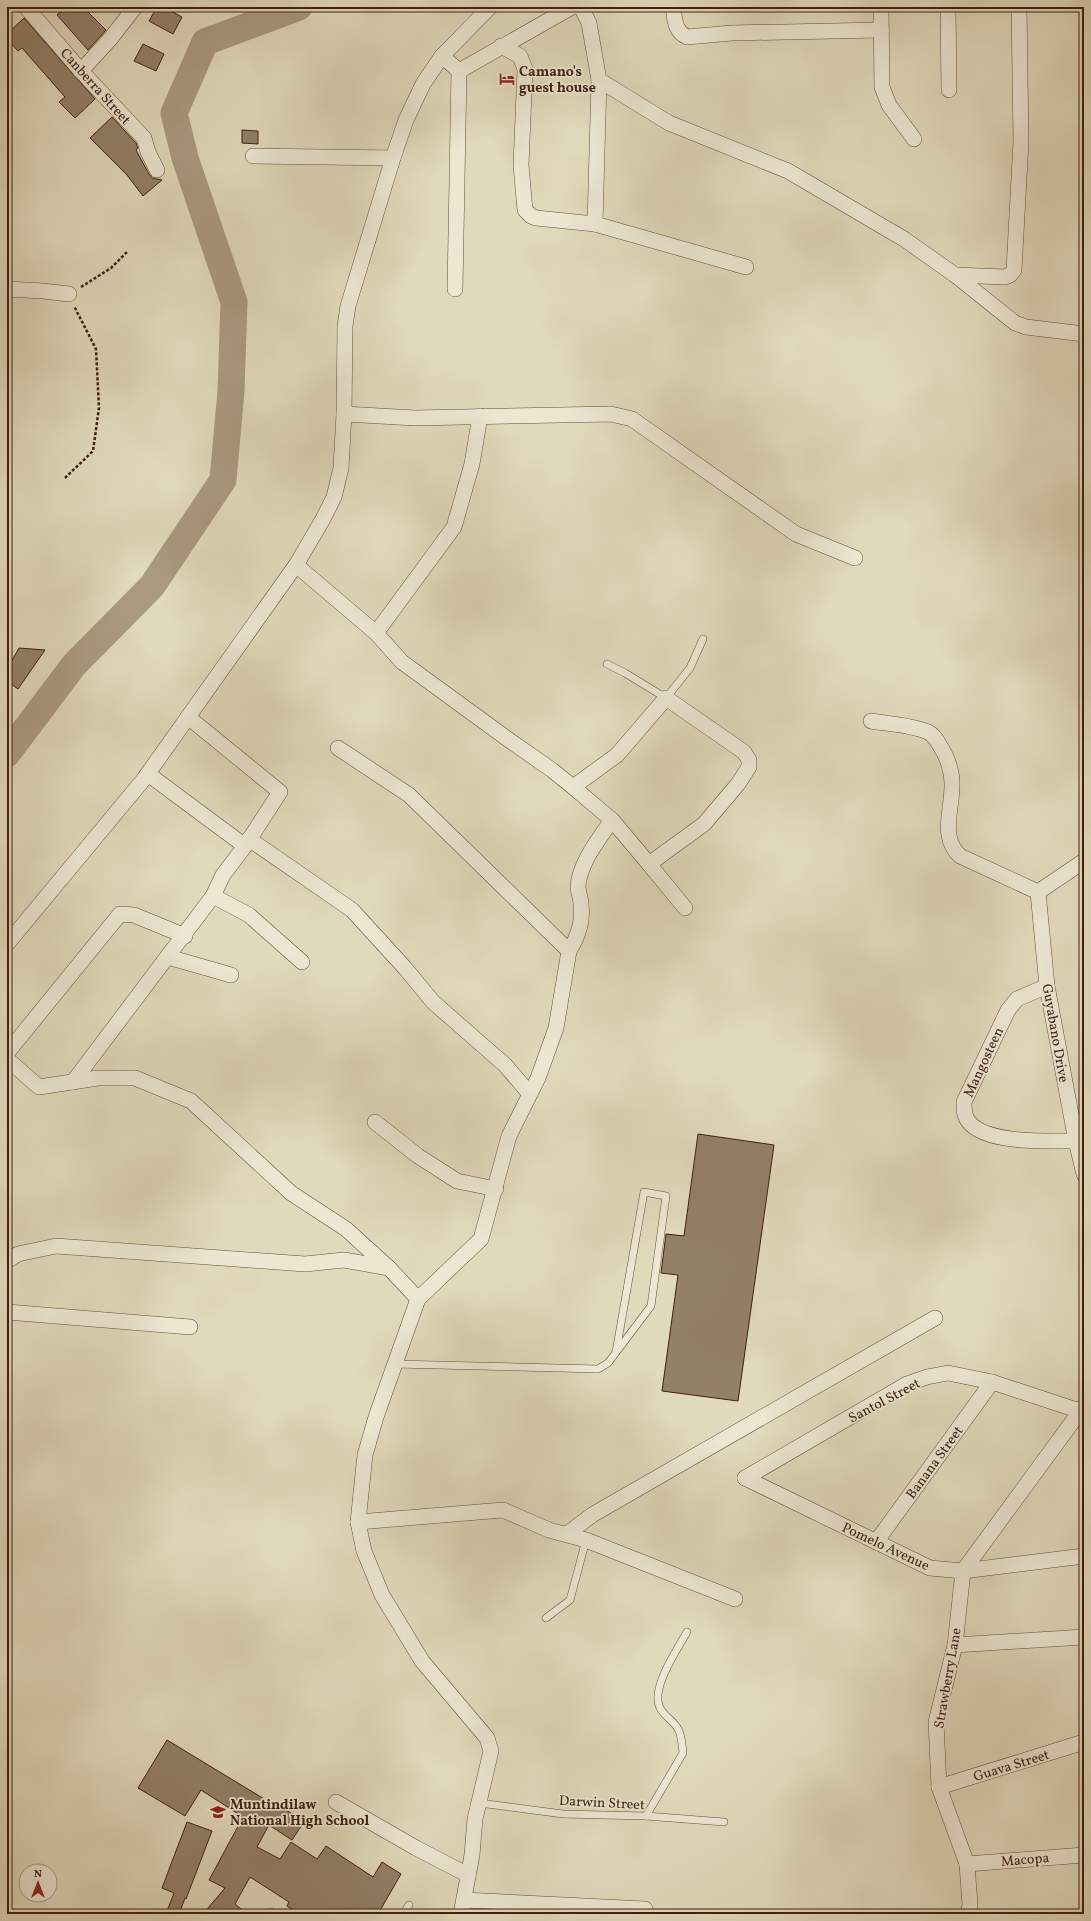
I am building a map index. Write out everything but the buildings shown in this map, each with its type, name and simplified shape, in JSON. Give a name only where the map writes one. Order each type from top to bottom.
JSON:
[{"type":"street","name":"Canberra Street","points":[[26,7],[81,71],[144,138],[148,152],[157,170]]},
{"type":"street","points":[[81,71],[135,7]]},
{"type":"street","points":[[7,944],[148,774],[296,565],[334,497],[341,468],[344,414],[345,326],[348,306],[393,158],[406,120],[423,84],[442,56],[490,7]]},
{"type":"street","points":[[459,71],[572,7]]},
{"type":"street","points":[[581,7],[589,23],[599,80],[595,224]]},
{"type":"street","points":[[673,7],[675,25],[680,34],[686,37],[732,33],[881,30]]},
{"type":"street","points":[[881,7],[882,87],[884,96],[914,139]]},
{"type":"street","points":[[948,7],[949,90]]},
{"type":"street","points":[[955,275],[1005,277],[1010,275],[1014,270],[1021,141],[1019,7]]},
{"type":"street","points":[[501,46],[520,56],[525,69],[521,165],[525,210],[531,216],[536,218],[595,224],[746,267]]},
{"type":"street","points":[[442,56],[459,71],[456,289]]},
{"type":"street","points":[[599,80],[669,123],[788,171],[904,239],[955,275],[1015,323],[1026,327],[1084,334]]},
{"type":"street","points":[[253,156],[393,158]]},
{"type":"street","points":[[7,289],[69,294]]},
{"type":"street","points":[[344,414],[415,418],[611,414],[632,419],[796,534],[855,558]]},
{"type":"street","points":[[376,633],[454,527],[472,464],[480,416]]},
{"type":"street","points":[[296,565],[376,633],[402,662],[552,770],[612,820],[685,908]]},
{"type":"street","points":[[573,787],[617,755],[666,698],[748,756],[749,764],[738,784],[704,824],[649,864]]},
{"type":"street","points":[[73,1082],[185,936],[213,896],[224,875],[280,792],[188,718]]},
{"type":"street","points":[[871,721],[909,727],[928,732],[935,737],[948,764],[952,783],[948,837],[952,849],[960,856],[1038,892],[1084,861]]},
{"type":"street","points":[[338,748],[408,795],[569,951]]},
{"type":"street","points":[[148,774],[247,843],[352,910],[405,968],[433,1002],[505,1065],[529,1093]]},
{"type":"street","points":[[612,820],[589,855],[578,886],[582,905],[581,923],[574,943],[569,951],[556,1028],[538,1078],[529,1093],[509,1136],[496,1190],[481,1239],[418,1299],[376,1417],[365,1455],[358,1522],[364,1552],[382,1595],[422,1661],[487,1738],[491,1752],[479,1804],[463,1907],[645,1909]]},
{"type":"street","name":"Guyabano Drive","points":[[1038,892],[1047,986],[1076,1142],[1084,1174]]},
{"type":"street","points":[[213,896],[249,915],[302,962]]},
{"type":"street","points":[[7,1053],[120,914],[134,915],[185,936]]},
{"type":"street","points":[[168,957],[231,975]]},
{"type":"street","name":"Mangosteen","points":[[1047,986],[1017,999],[1008,1010],[964,1102],[964,1110],[968,1122],[980,1131],[994,1136],[1045,1142],[1076,1142]]},
{"type":"street","points":[[7,1059],[39,1087],[98,1078],[135,1078],[191,1101],[291,1193],[346,1229],[389,1268],[418,1299]]},
{"type":"street","points":[[375,1122],[418,1156],[457,1181],[496,1190]]},
{"type":"street","points":[[7,1261],[18,1254],[56,1246],[305,1264],[344,1260],[389,1268]]},
{"type":"street","points":[[7,1312],[190,1327]]},
{"type":"street","points":[[567,1534],[592,1515],[935,1318]]},
{"type":"street","name":"Santol Street","points":[[745,1478],[907,1384],[927,1377],[948,1374],[992,1382],[1082,1408]]},
{"type":"street","name":"Banana Street","points":[[876,1542],[992,1382]]},
{"type":"street","points":[[963,1571],[1082,1408]]},
{"type":"street","name":"Pomelo Avenue","points":[[745,1478],[930,1568],[963,1571],[1084,1556]]},
{"type":"street","points":[[358,1522],[504,1510],[550,1530],[586,1540],[735,1599]]},
{"type":"street","name":"Strawberry Lane","points":[[963,1571],[955,1646],[936,1722],[938,1788],[966,1864],[970,1905],[968,1914]]},
{"type":"street","points":[[955,1646],[1084,1637]]},
{"type":"street","name":"Guava Street","points":[[938,1788],[1084,1742]]},
{"type":"street","points":[[336,1802],[416,1848],[468,1875]]},
{"type":"street","name":"Macopa","points":[[966,1864],[1084,1855]]},
{"type":"lane","points":[[607,664],[666,698],[690,668],[703,639]]},
{"type":"lane","points":[[395,1364],[598,1370],[608,1363],[650,1306],[666,1196],[644,1192],[616,1352]]},
{"type":"lane","points":[[546,1618],[570,1600],[586,1540]]},
{"type":"lane","points":[[646,1816],[683,1754],[678,1729],[660,1709],[657,1699],[658,1686],[686,1632]]},
{"type":"lane","name":"Darwin Street","points":[[479,1804],[563,1814],[646,1816],[724,1822]]},
{"type":"lane","points":[[403,1914],[408,1905]]},
{"type":"path","points":[[65,478],[93,451],[99,408],[96,349],[69,294],[112,268],[127,252]]},
{"type":"waterway","points":[[7,754],[74,665],[152,586],[223,480],[231,391],[234,302],[185,158],[174,113],[205,42],[299,7]]},
{"type":"place","name":"Camano's guest house","points":[[507,79]]},
{"type":"place","name":"Muntindilaw National High School","points":[[218,1812]]}]
